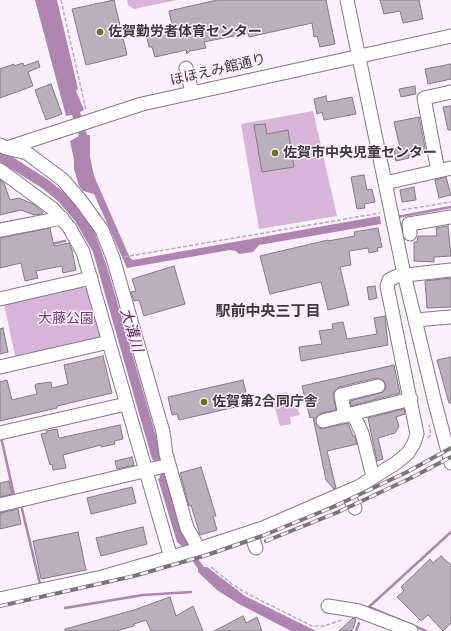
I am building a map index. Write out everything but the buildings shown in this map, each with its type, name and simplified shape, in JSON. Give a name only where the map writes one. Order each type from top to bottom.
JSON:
[{"type":"street","points":[[347,0],[360,55],[404,274],[451,463]]},
{"type":"street","name":"ほほえみ館通り","points":[[2,148],[82,120],[142,104],[451,36]]},
{"type":"street","points":[[186,68],[192,92]]},
{"type":"street","points":[[385,183],[445,170],[424,98],[451,92]]},
{"type":"street","points":[[2,148],[27,153],[63,180],[81,201],[102,230],[115,266],[163,432],[159,467],[171,558]]},
{"type":"street","points":[[0,170],[53,209],[69,227],[83,252],[126,404],[159,467],[187,528],[199,549]]},
{"type":"street","points":[[394,225],[409,229],[451,217]]},
{"type":"street","points":[[0,230],[62,218]]},
{"type":"street","points":[[0,599],[102,577],[171,558],[250,532],[346,492],[373,477],[408,453],[417,434],[387,286],[389,280],[404,274],[451,270]]},
{"type":"street","points":[[0,299],[91,278]]},
{"type":"street","points":[[415,320],[451,317]]},
{"type":"street","points":[[0,367],[109,342]]},
{"type":"street","points":[[373,477],[362,433],[349,415],[341,395],[378,386]]},
{"type":"street","points":[[323,421],[411,399]]},
{"type":"street","points":[[0,433],[126,404]]},
{"type":"street","points":[[0,505],[159,467]]},
{"type":"street","points":[[346,492],[355,508]]},
{"type":"street","points":[[250,532],[256,548]]},
{"type":"street","points":[[342,609],[359,611],[411,631]]},
{"type":"path","points":[[60,0],[82,120]]},
{"type":"path","points":[[134,255],[451,202]]},
{"type":"path","points":[[426,440],[431,434],[428,421]]},
{"type":"path","points":[[211,567],[232,585],[312,626],[324,626],[342,609]]},
{"type":"green space","points":[[127,0],[177,0],[134,9],[128,5]]},
{"type":"green space","points":[[313,111],[337,216],[259,229],[241,124]]},
{"type":"green space","name":"大藤公園","points":[[83,287],[90,291],[103,336],[99,341],[16,360],[4,304]]},
{"type":"green space","points":[[286,392],[293,398],[300,415],[290,417],[291,424],[280,426],[272,396]]},
{"type":"shaded area","points":[[35,0],[57,0],[78,89],[76,91],[84,110],[80,112],[87,135],[90,135],[90,157],[94,176],[130,258],[133,260],[380,216],[381,224],[259,245],[253,252],[239,254],[236,251],[230,250],[127,268],[94,194],[83,191],[79,186],[74,169],[74,160],[70,141],[79,136],[72,115],[66,116]]},
{"type":"shaded area","points":[[0,149],[47,179],[66,194],[83,214],[95,233],[107,267],[162,457],[160,459],[165,475],[168,477],[190,543],[189,547],[204,567],[207,567],[245,596],[316,631],[291,631],[239,604],[217,590],[198,572],[198,569],[184,548],[177,542],[158,479],[160,477],[155,461],[152,459],[93,252],[75,221],[59,202],[42,188],[0,162]]},
{"type":"waterway","points":[[397,217],[451,207]]},
{"type":"waterway","points":[[52,244],[65,241]]},
{"type":"waterway","points":[[1,437],[14,495]]},
{"type":"waterway","points":[[21,505],[40,584]]},
{"type":"waterway","points":[[407,623],[369,607],[451,532]]},
{"type":"waterway","points":[[65,608],[143,595],[191,592]]},
{"type":"waterway","points":[[356,631],[359,623]]},
{"type":"waterway","points":[[412,625],[426,631]]},
{"type":"railway","points":[[0,606],[134,576],[207,555],[262,536],[333,507],[407,472],[451,448]]},
{"type":"railway","points":[[266,541],[336,513],[411,478],[451,457]]},
{"type":"place","name":"佐賀勤労者体育センター","points":[[100,32]]},
{"type":"place","name":"佐賀市中央児童センター","points":[[275,153]]},
{"type":"place","name":"佐賀第2合同庁舎","points":[[204,402]]},
{"type":"district","name":"駅前中央三丁目","points":[[268,312]]},
{"type":"water label","name":"大溝川","points":[[131,330]]}]
